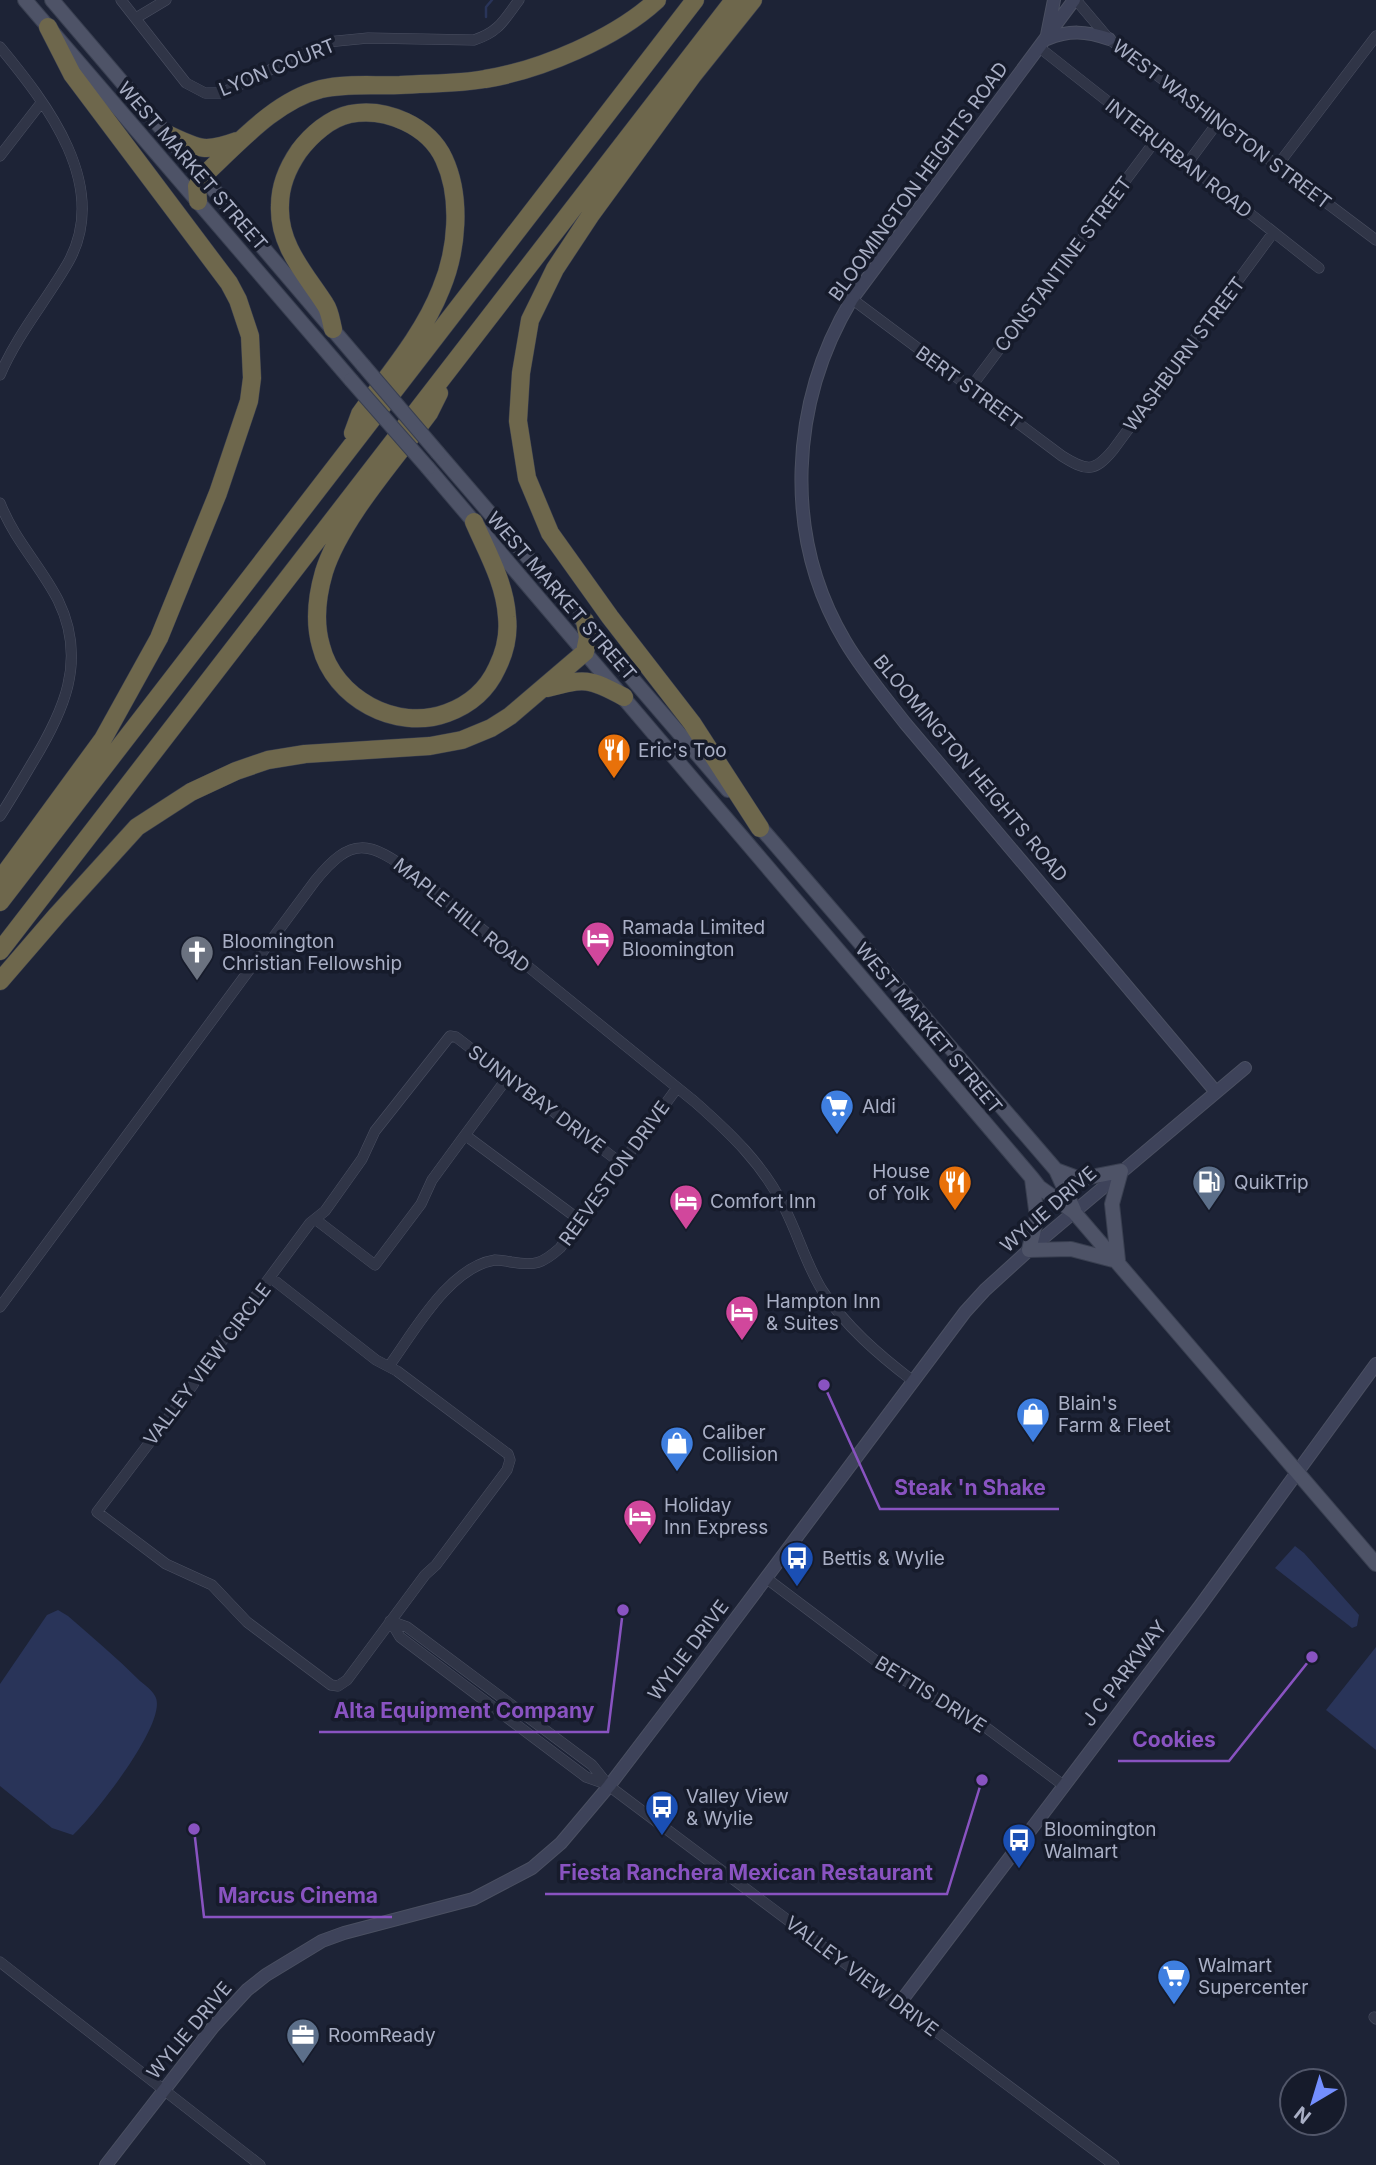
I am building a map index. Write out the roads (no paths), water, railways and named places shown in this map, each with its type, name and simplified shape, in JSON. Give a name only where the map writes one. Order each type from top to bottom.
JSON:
[{"type":"highway","points":[[198,201],[197,186],[202,177],[243,138],[288,104],[322,89],[485,79],[533,66],[587,45],[638,17],[657,0]]},
{"type":"highway","points":[[0,902],[695,0]]},
{"type":"highway","points":[[0,951],[734,0]]},
{"type":"highway","points":[[753,0],[692,75],[555,268],[530,320],[521,373],[518,421],[527,478],[550,533],[610,617],[692,723],[760,828]]},
{"type":"highway","points":[[0,880],[94,753],[159,638],[219,493],[249,401],[252,378],[250,336],[234,292],[72,74],[48,27]]},
{"type":"highway","points":[[333,329],[327,306],[304,276],[284,236],[279,208],[284,178],[292,160],[307,140],[326,125],[350,114],[378,114],[415,127],[431,140],[443,157],[454,192],[454,236],[443,286],[433,309],[360,414],[348,449]]},
{"type":"highway","points":[[167,134],[201,149],[215,149],[243,138]]},
{"type":"highway","points":[[453,363],[429,413],[345,527],[323,575],[317,614],[321,648],[331,670],[353,696],[384,713],[418,719],[438,716],[465,705],[492,678],[506,641],[508,618],[500,582],[474,522]]},
{"type":"highway","points":[[0,981],[138,827],[191,792],[236,771],[268,760],[306,754],[430,746],[462,740],[510,716],[585,652],[588,637],[584,621]]},
{"type":"highway","points":[[541,690],[577,680],[590,680],[624,697]]},
{"type":"main road","name":"WEST MARKET STREET","points":[[25,0],[624,697],[1039,1187],[1074,1212],[1376,1564]]},
{"type":"main road","name":"WEST MARKET STREET","points":[[52,0],[1056,1170],[1074,1212]]},
{"type":"main road","points":[[1043,43],[1054,0]]},
{"type":"main road","name":"BLOOMINGTON HEIGHTS ROAD","points":[[1075,0],[840,318],[818,369],[801,456],[807,541],[835,623],[861,667],[905,723],[1216,1092]]},
{"type":"main road","points":[[1043,43],[1061,33],[1078,31],[1109,39]]},
{"type":"main road","name":"WYLIE DRIVE","points":[[106,2165],[230,2007],[266,1975],[313,1947],[344,1933],[458,1904],[501,1885],[532,1868],[561,1843],[609,1786],[965,1312],[1029,1250],[1245,1068]]},
{"type":"main road","points":[[1032,1178],[1037,1217],[1029,1250],[1072,1249],[1118,1262],[1112,1204],[1121,1171],[1080,1179],[1056,1170]]},
{"type":"main road","name":"J C PARKWAY","points":[[899,2004],[1298,1473],[1376,1364]]},
{"type":"street","name":"LYON COURT","points":[[121,0],[186,83],[205,93],[231,89],[327,42],[368,38],[474,40],[498,29],[519,0]]},
{"type":"street","points":[[136,18],[166,0]]},
{"type":"street","name":"WEST WASHINGTON STREET","points":[[1075,0],[1109,39],[1376,240]]},
{"type":"street","points":[[1277,166],[1376,36]]},
{"type":"street","name":"INTERURBAN ROAD","points":[[1043,43],[1155,141],[1320,268]]},
{"type":"street","points":[[0,47],[41,103],[64,141],[81,182],[84,204],[76,246],[20,335],[0,375]]},
{"type":"street","points":[[0,156],[41,103]]},
{"type":"street","points":[[1187,164],[1218,122]]},
{"type":"street","name":"CONSTANTINE STREET","points":[[971,387],[1155,141]]},
{"type":"street","name":"WASHBURN STREET","points":[[1089,468],[1105,460],[1113,450],[1273,233]]},
{"type":"street","name":"BERT STREET","points":[[852,299],[1062,456],[1079,466],[1089,468]]},
{"type":"street","points":[[0,503],[22,547],[57,598],[67,627],[71,662],[67,693],[54,726],[0,816]]},
{"type":"street","name":"MAPLE HILL ROAD","points":[[0,1307],[315,881],[337,857],[351,849],[374,849],[392,858],[677,1088],[736,1139],[775,1189],[823,1292],[870,1346],[913,1381]]},
{"type":"street","name":"SUNNYBAY DRIVE","points":[[315,1219],[325,1210],[362,1159],[375,1131],[450,1036],[456,1037],[622,1164]]},
{"type":"street","points":[[270,1277],[315,1219],[375,1265],[421,1204],[432,1180],[508,1077]]},
{"type":"street","name":"REEVESTON DRIVE","points":[[389,1366],[448,1286],[472,1268],[496,1260],[531,1265],[548,1259],[560,1248],[677,1088]]},
{"type":"street","points":[[465,1135],[580,1221]]},
{"type":"street","name":"VALLEY VIEW CIRCLE","points":[[270,1277],[376,1360],[389,1366],[508,1454],[510,1465],[436,1565],[425,1575],[346,1680],[338,1686],[331,1685],[247,1622],[212,1585],[166,1564],[97,1512],[270,1277]]},
{"type":"street","name":"BETTIS DRIVE","points":[[766,1578],[891,1672],[980,1723],[1063,1785]]},
{"type":"street","name":"VALLEY VIEW DRIVE","points":[[390,1621],[407,1627],[592,1765],[609,1786],[1114,2165]]},
{"type":"street","points":[[0,1962],[260,2165]]},
{"type":"water","points":[[1295,1546],[1359,1615],[1357,1626],[1352,1628],[1275,1568]]},
{"type":"water","points":[[58,1610],[150,1690],[155,1696],[157,1708],[141,1746],[127,1768],[73,1835],[52,1828],[0,1786],[0,1684],[47,1615]]},
{"type":"water","points":[[1376,1647],[1376,1750],[1326,1710]]},
{"type":"waterway","points":[[486,17],[486,7],[492,0]]},
{"type":"place","name":"Eric's Too","points":[[614,780]]},
{"type":"place","name":"Ramada Limited Bloomington","points":[[598,968]]},
{"type":"place","name":"Bloomington Christian Fellowship","points":[[197,982]]},
{"type":"place","name":"Aldi","points":[[837,1136]]},
{"type":"place","name":"House of Yolk","points":[[955,1212]]},
{"type":"place","name":"QuikTrip","points":[[1209,1212]]},
{"type":"place","name":"Comfort Inn","points":[[686,1231]]},
{"type":"place","name":"Hampton Inn & Suites","points":[[742,1342]]},
{"type":"place","name":"Steak 'n Shake","points":[[824,1385]]},
{"type":"place","name":"Blain's Farm & Fleet","points":[[1033,1444]]},
{"type":"place","name":"Caliber Collision","points":[[677,1473]]},
{"type":"place","name":"Holiday Inn Express","points":[[640,1546]]},
{"type":"place","name":"Bettis & Wylie","points":[[797,1588]]},
{"type":"place","name":"Alta Equipment Company","points":[[623,1610]]},
{"type":"place","name":"Cookies","points":[[1312,1657]]},
{"type":"place","name":"Fiesta Ranchera Mexican Restaurant","points":[[982,1780]]},
{"type":"place","name":"Marcus Cinema","points":[[194,1829]]},
{"type":"place","name":"Valley View & Wylie","points":[[662,1837]]},
{"type":"place","name":"Bloomington Walmart","points":[[1019,1870]]},
{"type":"place","name":"Walmart Supercenter","points":[[1174,2006]]},
{"type":"place","name":"RoomReady","points":[[303,2065]]}]
